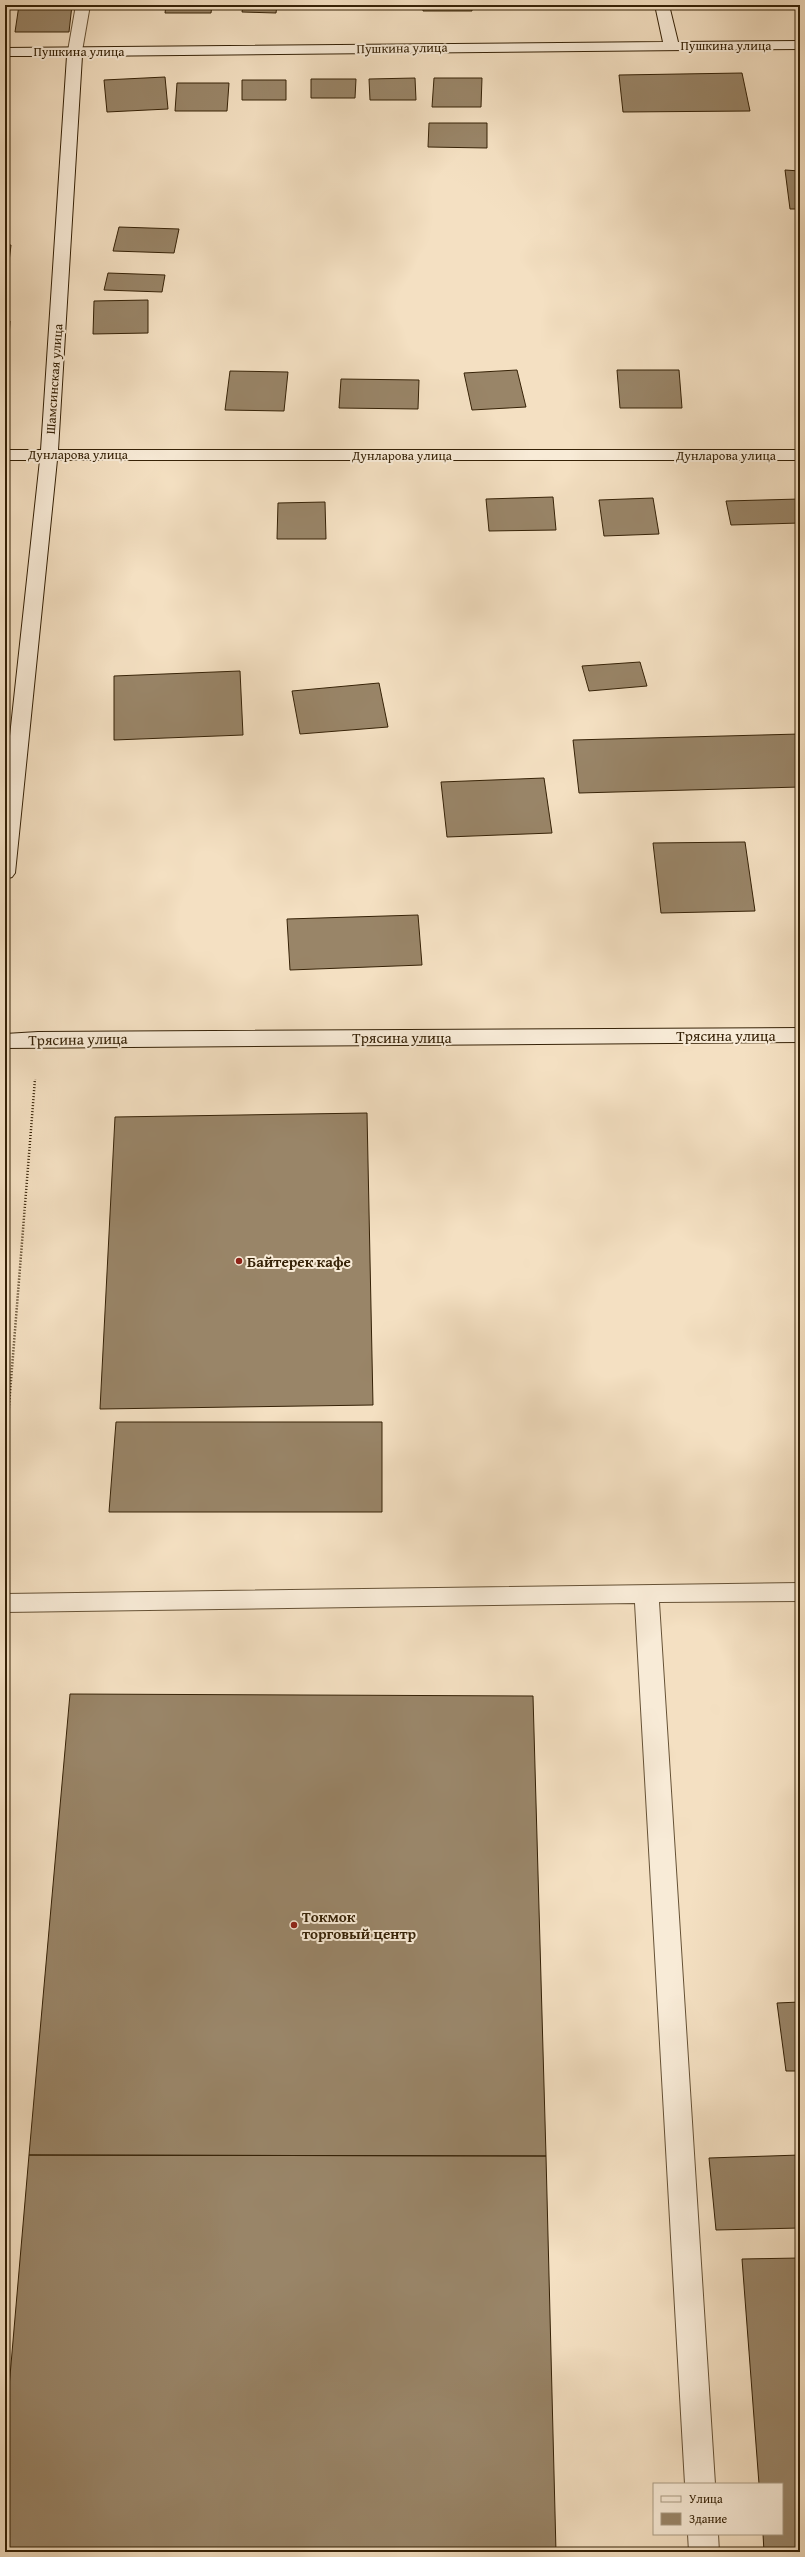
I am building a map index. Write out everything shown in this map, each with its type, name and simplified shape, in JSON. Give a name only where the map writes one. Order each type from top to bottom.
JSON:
[{"type":"street","name":"Шамсинская улица","points":[[5,873],[49,454],[76,51],[84,5]]},
{"type":"street","points":[[662,5],[671,45]]},
{"type":"street","name":"Пушкина улица","points":[[5,52],[800,45]]},
{"type":"street","name":"Дунларова улица","points":[[5,455],[800,455]]},
{"type":"street","name":"Трясина улица","points":[[5,1041],[38,1039],[800,1035]]},
{"type":"street","points":[[5,1603],[800,1592]]},
{"type":"street","points":[[646,1593],[700,2483]]},
{"type":"street","points":[[703,2535],[704,2552]]},
{"type":"path","points":[[5,1456],[38,1039]]},
{"type":"building","points":[[19,5],[72,5],[69,32],[15,32]]},
{"type":"building","points":[[166,5],[212,5],[211,13],[165,13]]},
{"type":"building","points":[[243,5],[277,5],[276,13],[242,12]]},
{"type":"building","points":[[423,5],[472,5],[472,11],[423,11]]},
{"type":"building","points":[[742,73],[750,111],[623,112],[619,75]]},
{"type":"building","points":[[165,77],[168,109],[107,112],[104,80]]},
{"type":"building","points":[[415,78],[416,100],[370,100],[369,79]]},
{"type":"building","points":[[434,78],[482,78],[481,107],[432,107]]},
{"type":"building","points":[[311,79],[356,79],[355,98],[311,98]]},
{"type":"building","points":[[242,80],[286,80],[286,100],[242,100]]},
{"type":"building","points":[[177,83],[229,83],[227,111],[175,111]]},
{"type":"building","points":[[429,123],[487,123],[487,148],[428,147]]},
{"type":"building","points":[[785,170],[800,171],[800,209],[790,209]]},
{"type":"building","points":[[119,227],[179,229],[174,253],[113,251]]},
{"type":"building","points":[[5,245],[11,245],[9,262],[5,263]]},
{"type":"building","points":[[108,273],[165,275],[162,292],[104,290]]},
{"type":"building","points":[[148,300],[148,333],[93,334],[94,301]]},
{"type":"building","points":[[5,321],[10,321],[7,370],[5,370]]},
{"type":"building","points":[[517,370],[526,407],[472,410],[464,373]]},
{"type":"building","points":[[617,370],[679,370],[682,408],[620,408]]},
{"type":"building","points":[[230,371],[288,372],[284,411],[225,410]]},
{"type":"building","points":[[341,379],[419,380],[418,409],[339,408]]},
{"type":"building","points":[[553,497],[556,530],[489,531],[486,499]]},
{"type":"building","points":[[653,498],[659,534],[604,536],[599,500]]},
{"type":"building","points":[[800,499],[800,523],[731,525],[726,501]]},
{"type":"building","points":[[325,502],[326,539],[277,539],[278,503]]},
{"type":"building","points":[[640,662],[647,686],[589,691],[582,666]]},
{"type":"building","points":[[240,671],[243,735],[114,740],[114,676]]},
{"type":"building","points":[[379,683],[388,727],[300,734],[292,691]]},
{"type":"building","points":[[800,734],[800,787],[579,793],[573,740]]},
{"type":"building","points":[[544,778],[552,833],[447,837],[441,782]]},
{"type":"building","points":[[745,842],[755,911],[661,913],[653,843]]},
{"type":"building","points":[[418,915],[422,965],[290,970],[287,919]]},
{"type":"building","name":"Байтерек кафе","points":[[367,1113],[373,1405],[100,1409],[115,1117]]},
{"type":"building","points":[[116,1422],[382,1422],[382,1512],[109,1512]]},
{"type":"building","name":"Токмок торговый центр","points":[[70,1694],[533,1696],[546,2156],[29,2155]]},
{"type":"building","points":[[800,2002],[800,2071],[786,2071],[777,2003]]},
{"type":"building","points":[[29,2155],[546,2156],[556,2552],[5,2552],[5,2434]]},
{"type":"building","points":[[800,2155],[800,2228],[716,2230],[709,2158]]},
{"type":"building","points":[[800,2258],[800,2552],[764,2552],[763,2535],[783,2535],[783,2483],[759,2483],[742,2259]]},
{"type":"place","name":"Байтерек кафе","points":[[239,1261]]},
{"type":"place","name":"Токмок торговый центр","points":[[294,1925]]}]
